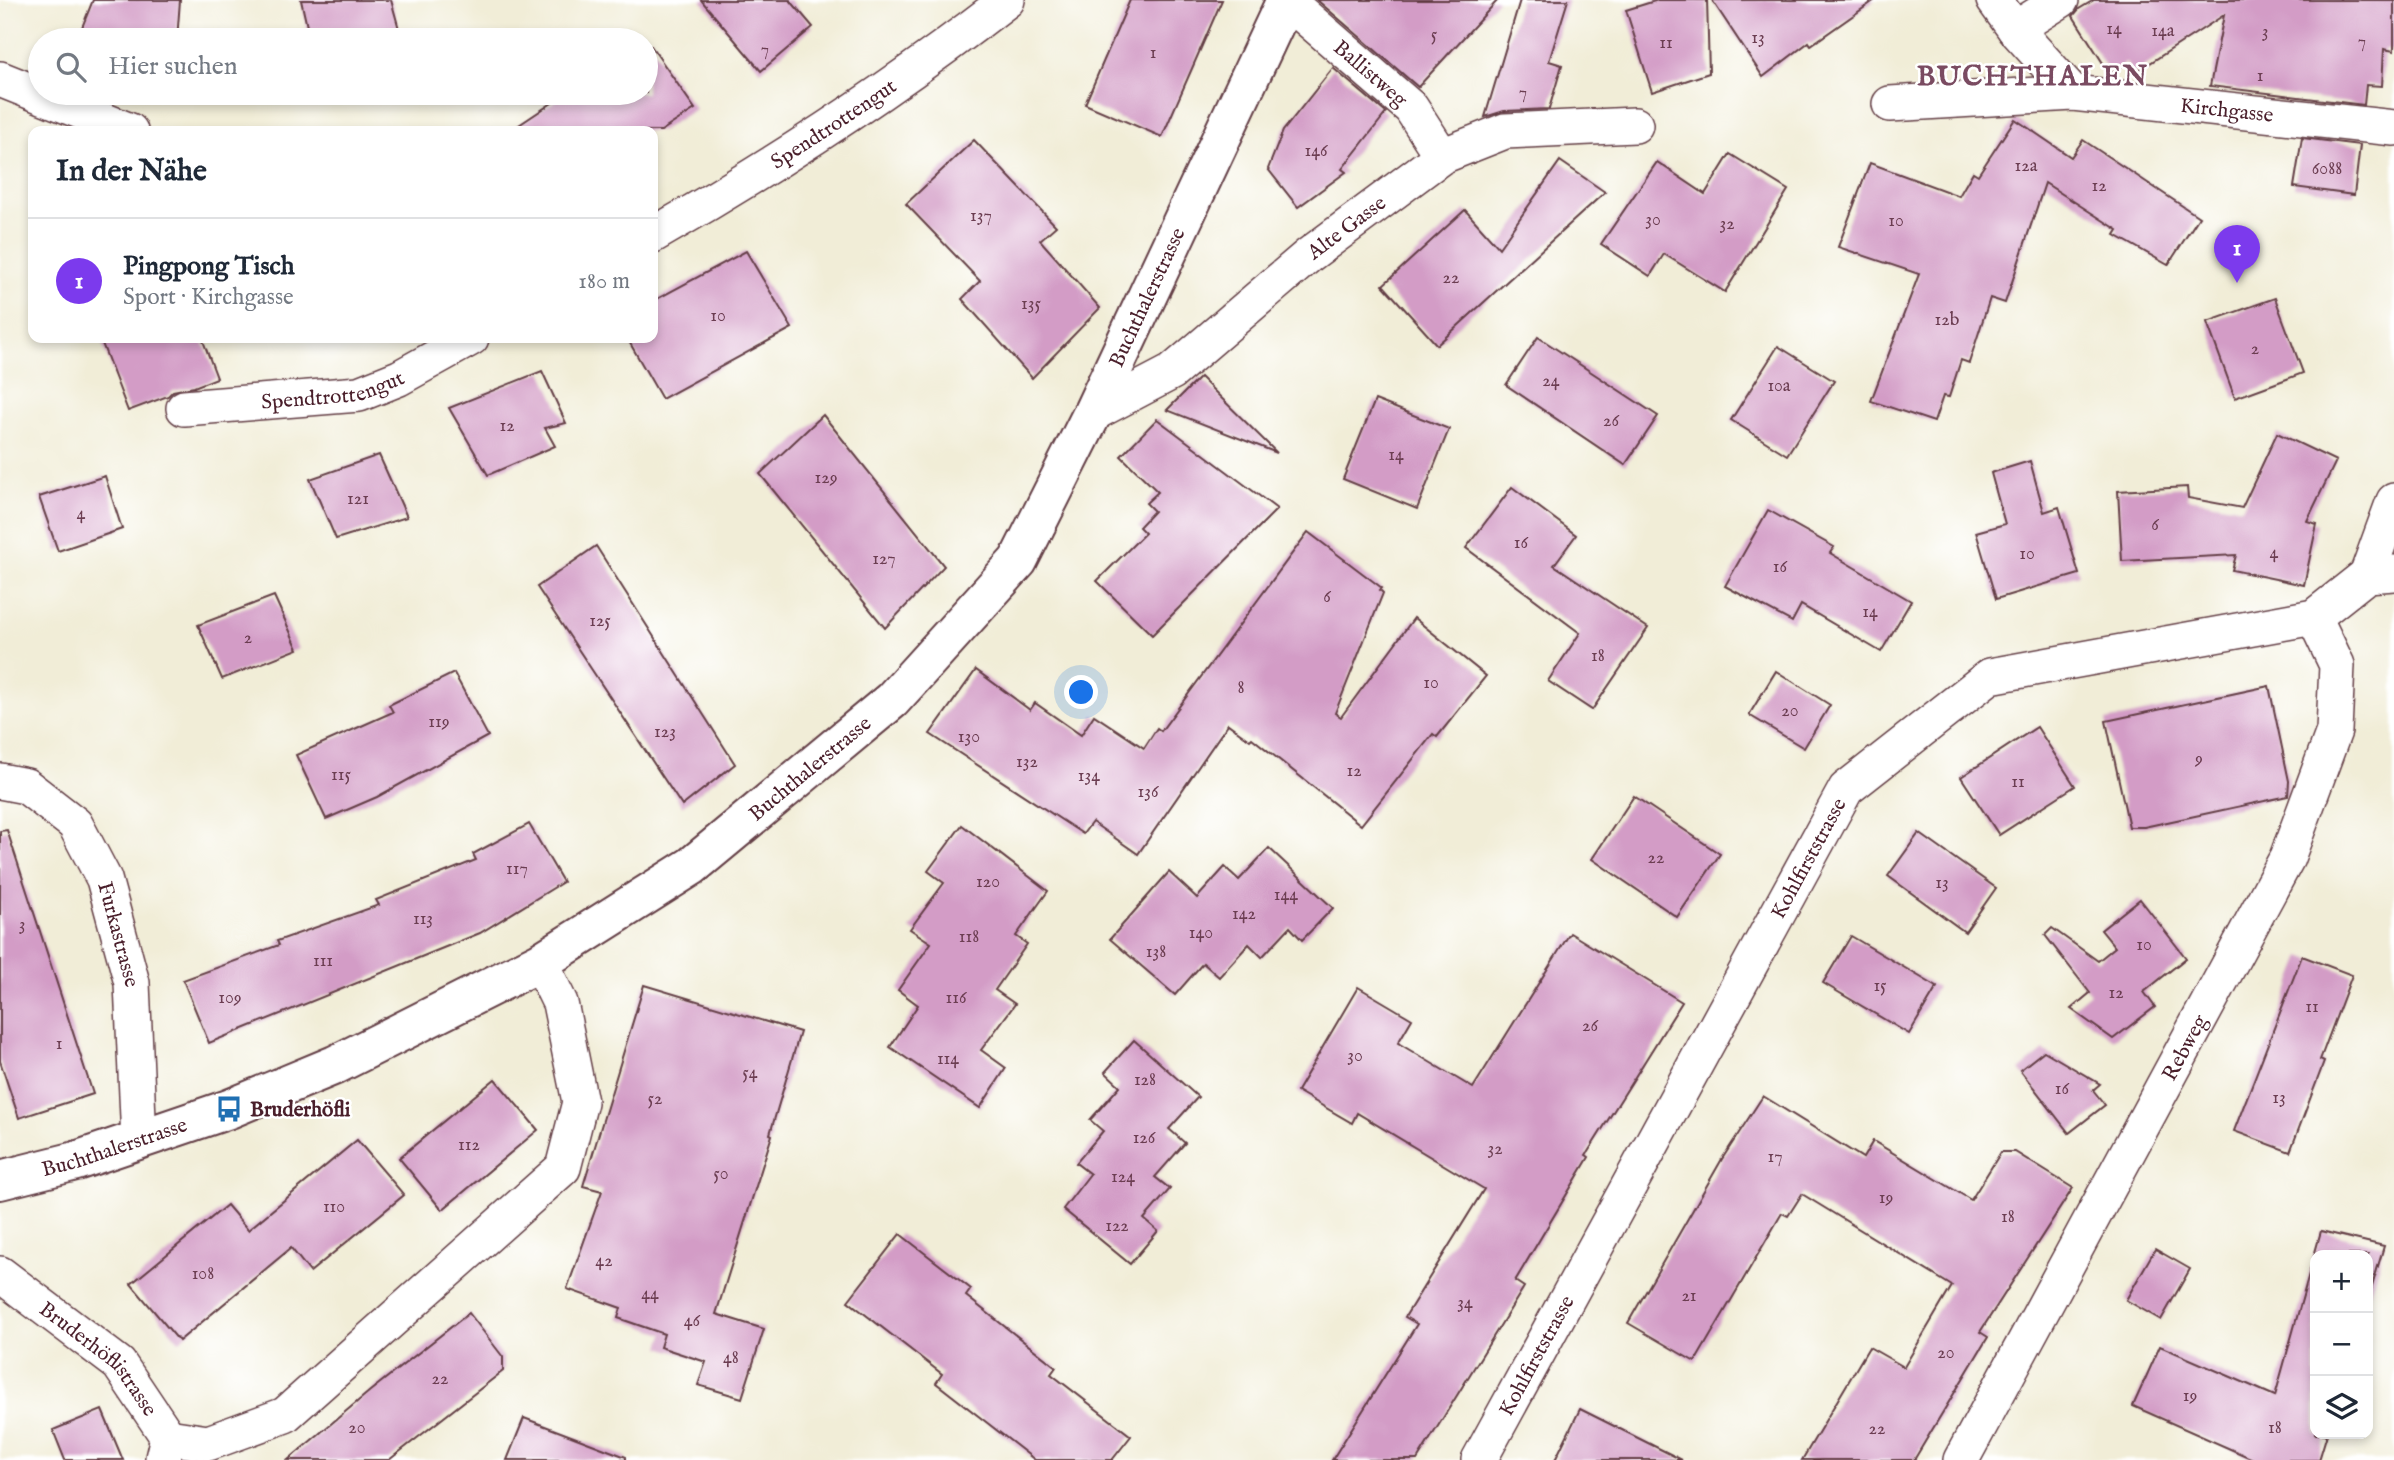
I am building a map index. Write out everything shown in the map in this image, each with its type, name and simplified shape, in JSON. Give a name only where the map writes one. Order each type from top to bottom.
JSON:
[{"type":"street","name":"Spendtrottengut","points":[[658,232],[722,196],[935,56],[1007,0]]},
{"type":"street","name":"Ballistweg","points":[[1286,0],[1411,108],[1442,156]]},
{"type":"street","name":"Buchthalerstrasse","points":[[0,1180],[76,1161],[229,1109],[335,1065],[540,962],[692,866],[892,700],[1018,561],[1092,414],[1286,0]]},
{"type":"street","points":[[1994,0],[2015,29],[2073,93]]},
{"type":"street","points":[[2015,29],[2061,0]]},
{"type":"street","points":[[0,79],[28,90]]},
{"type":"street","name":"Kirchgasse","points":[[1890,104],[2073,93],[2394,128]]},
{"type":"street","points":[[65,105],[118,126]]},
{"type":"street","name":"Alte Gasse","points":[[1092,414],[1172,372],[1309,255],[1442,156],[1505,131],[1635,125]]},
{"type":"street","name":"Spendtrottengut","points":[[184,408],[359,394],[399,378],[462,343]]},
{"type":"street","points":[[2381,574],[2394,502]]},
{"type":"street","name":"Kohlfirststrasse","points":[[1479,1460],[1846,789],[1990,676],[2314,617],[2381,574]]},
{"type":"street","name":"Rebweg","points":[[1961,1460],[2287,858],[2334,731],[2337,665],[2314,617]]},
{"type":"street","name":"Furkastrasse","points":[[0,780],[26,786],[75,824],[104,879],[132,984],[139,1141]]},
{"type":"street","points":[[166,1449],[208,1443],[285,1415],[563,1168],[580,1102],[560,1003],[540,962]]},
{"type":"street","name":"Bruderhöflistrasse","points":[[0,1274],[119,1364],[166,1449]]},
{"type":"building","points":[[93,0],[180,0],[178,28],[82,28]]},
{"type":"building","points":[[301,0],[391,0],[399,28],[307,28]]},
{"type":"building","points":[[701,0],[790,0],[813,27],[761,71]]},
{"type":"building","points":[[1130,0],[1222,0],[1162,137],[1085,104]]},
{"type":"building","points":[[1317,0],[1498,0],[1418,87]]},
{"type":"building","points":[[1520,0],[1568,0],[1549,61],[1562,65],[1549,109],[1504,111],[1485,117]]},
{"type":"building","points":[[1658,0],[1707,0],[1709,73],[1652,92],[1626,10]]},
{"type":"building","points":[[1712,0],[1875,0],[1811,45],[1809,42],[1763,77]]},
{"type":"building","points":[[2094,0],[2394,0],[2394,51],[2384,49],[2382,86],[2366,85],[2364,105],[2210,86],[2224,15],[2133,74],[2126,63],[2110,74],[2073,16]]},
{"type":"building","points":[[658,56],[695,109],[661,131],[658,131],[658,126],[518,126],[549,105],[658,105]]},
{"type":"building","points":[[1333,68],[1386,113],[1342,169],[1346,172],[1298,207],[1268,169],[1283,131]]},
{"type":"building","points":[[2015,119],[2071,157],[2083,140],[2199,217],[2168,265],[2115,235],[2118,230],[2045,183],[2005,303],[1990,298],[1969,363],[1961,360],[1949,397],[1943,396],[1934,422],[1871,401],[1919,274],[1838,247],[1870,163],[1959,196],[1973,172],[1978,175]]},
{"type":"building","points":[[2302,138],[2360,145],[2354,195],[2294,187]]},
{"type":"building","points":[[974,140],[1056,226],[1040,240],[1100,308],[1032,378],[962,299],[980,281],[906,204]]},
{"type":"building","points":[[1730,154],[1788,190],[1725,292],[1664,254],[1650,276],[1601,244],[1657,162],[1705,194]]},
{"type":"building","points":[[1560,161],[1605,192],[1437,345],[1383,285],[1465,210],[1499,248]]},
{"type":"building","points":[[746,251],[792,328],[662,399],[630,343],[658,343],[658,298]]},
{"type":"building","points":[[2275,298],[2303,373],[2235,398],[2207,322]]},
{"type":"building","points":[[1538,337],[1658,416],[1625,465],[1506,385]]},
{"type":"building","points":[[102,343],[204,343],[217,378],[194,387],[173,391],[168,396],[128,411]]},
{"type":"building","points":[[1778,346],[1834,381],[1787,455],[1731,420]]},
{"type":"building","points":[[542,371],[566,423],[545,428],[555,446],[488,475],[449,408]]},
{"type":"building","points":[[1200,377],[1277,453],[1167,410]]},
{"type":"building","points":[[1375,400],[1449,429],[1417,509],[1343,479]]},
{"type":"building","points":[[823,415],[944,566],[885,628],[760,474]]},
{"type":"building","points":[[1157,419],[1277,509],[1152,635],[1097,581],[1145,533],[1139,527],[1154,511],[1146,503],[1158,492],[1121,456]]},
{"type":"building","points":[[2277,433],[2336,461],[2307,521],[2317,524],[2304,585],[2232,570],[2236,555],[2122,561],[2118,491],[2187,487],[2188,498],[2242,508]]},
{"type":"building","points":[[379,455],[407,517],[336,539],[310,479]]},
{"type":"building","points":[[2030,461],[2044,512],[2059,507],[2079,574],[1996,599],[1976,532],[2005,524],[1991,473]]},
{"type":"building","points":[[105,476],[122,529],[58,551],[39,497]]},
{"type":"building","points":[[1512,487],[1576,535],[1554,565],[1648,628],[1592,710],[1548,681],[1580,633],[1466,548]]},
{"type":"building","points":[[1768,510],[1834,547],[1830,553],[1911,601],[1881,652],[1801,605],[1792,622],[1725,586]]},
{"type":"building","points":[[1308,532],[1382,588],[1380,590],[1383,593],[1335,713],[1341,717],[1414,618],[1486,676],[1437,737],[1433,734],[1361,825],[1252,738],[1250,740],[1228,724],[1138,854],[1092,822],[1083,834],[930,734],[976,670],[1030,710],[1035,703],[1081,735],[1094,715],[1144,748],[1157,728],[1161,731]]},
{"type":"building","points":[[596,546],[735,764],[682,806],[537,587]]},
{"type":"building","points":[[274,596],[298,649],[222,679],[198,625]]},
{"type":"building","points":[[1776,671],[1830,705],[1804,748],[1749,715]]},
{"type":"building","points":[[454,673],[488,736],[377,797],[326,819],[296,755],[393,712],[389,705]]},
{"type":"building","points":[[2269,686],[2289,781],[2288,796],[2144,827],[2129,827],[2106,721]]},
{"type":"building","points":[[2037,727],[2075,786],[1999,835],[1961,777]]},
{"type":"building","points":[[1634,796],[1720,854],[1677,917],[1592,859]]},
{"type":"building","points":[[529,824],[563,882],[480,933],[209,1043],[183,980],[279,945],[277,941],[379,905],[376,900],[476,860],[473,854]]},
{"type":"building","points":[[962,825],[1048,891],[1016,936],[1027,944],[995,990],[1015,1004],[981,1050],[1006,1068],[980,1108],[890,1047],[918,1005],[898,990],[931,943],[910,929],[944,883],[928,871]]},
{"type":"building","points":[[7,830],[93,1094],[19,1118],[0,1061],[0,831]]},
{"type":"building","points":[[1919,833],[1996,888],[1965,932],[1888,876]]},
{"type":"building","points":[[1269,848],[1333,908],[1302,940],[1290,927],[1262,957],[1249,944],[1219,977],[1203,963],[1175,995],[1110,939],[1169,872],[1197,898],[1225,867],[1239,880]]},
{"type":"building","points":[[2140,899],[2186,958],[2144,992],[2155,1007],[2113,1039],[2071,1009],[2090,993],[2045,935],[2052,928],[2098,961],[2115,947],[2101,930]]},
{"type":"building","points":[[1570,933],[1682,1002],[1586,1155],[1589,1157],[1515,1281],[1524,1287],[1417,1460],[1332,1460],[1417,1324],[1405,1317],[1484,1189],[1357,1113],[1352,1123],[1297,1091],[1358,987],[1412,1019],[1398,1043],[1473,1088]]},
{"type":"building","points":[[1851,936],[1937,987],[1909,1034],[1823,983]]},
{"type":"building","points":[[2302,956],[2352,975],[2320,1060],[2324,1062],[2290,1152],[2234,1131]]},
{"type":"building","points":[[644,985],[800,1032],[770,1134],[772,1135],[716,1314],[764,1329],[742,1398],[698,1385],[706,1362],[660,1347],[664,1334],[618,1318],[621,1308],[567,1289],[602,1191],[583,1186]]},
{"type":"building","points":[[1134,1040],[1198,1097],[1169,1129],[1185,1143],[1155,1177],[1170,1189],[1144,1219],[1158,1231],[1130,1264],[1063,1209],[1090,1174],[1076,1163],[1103,1131],[1090,1120],[1120,1086],[1105,1072]]},
{"type":"building","points":[[2044,1051],[2100,1084],[2093,1090],[2105,1105],[2069,1133],[2020,1070]]},
{"type":"building","points":[[495,1079],[538,1130],[442,1210],[399,1158]]},
{"type":"building","points":[[1763,1096],[1863,1158],[1873,1141],[1971,1200],[2001,1152],[2015,1152],[2073,1188],[1980,1332],[1988,1337],[1914,1460],[1802,1460],[1869,1347],[1904,1367],[1952,1286],[1802,1194],[1788,1216],[1782,1213],[1695,1362],[1628,1323],[1722,1159]]},
{"type":"building","points":[[357,1140],[404,1195],[310,1272],[291,1248],[179,1341],[131,1284],[227,1205],[248,1230]]},
{"type":"building","points":[[2321,1231],[2384,1246],[2373,1283],[2373,1250],[2316,1250]]},
{"type":"building","points":[[900,1234],[971,1289],[966,1296],[1056,1367],[1051,1374],[1131,1436],[1112,1460],[1035,1460],[936,1383],[942,1374],[848,1301]]},
{"type":"building","points":[[2155,1249],[2190,1269],[2161,1320],[2126,1300]]},
{"type":"building","points":[[2310,1270],[2310,1439],[2325,1439],[2319,1460],[2255,1460],[2133,1406],[2160,1346],[2275,1396]]},
{"type":"building","points":[[469,1313],[503,1357],[503,1371],[389,1460],[288,1460],[370,1391]]},
{"type":"building","points":[[1580,1409],[1682,1460],[1555,1460]]},
{"type":"building","points":[[102,1410],[123,1460],[65,1460],[53,1430]]},
{"type":"building","points":[[524,1418],[626,1457],[626,1460],[507,1460]]},
{"type":"place","name":"Pingpong Tisch","points":[[2237,283]]},
{"type":"place","name":"Bruderhöfli","points":[[229,1109]]},
{"type":"district","name":"BUCHTHALEN","points":[[2033,75]]}]
